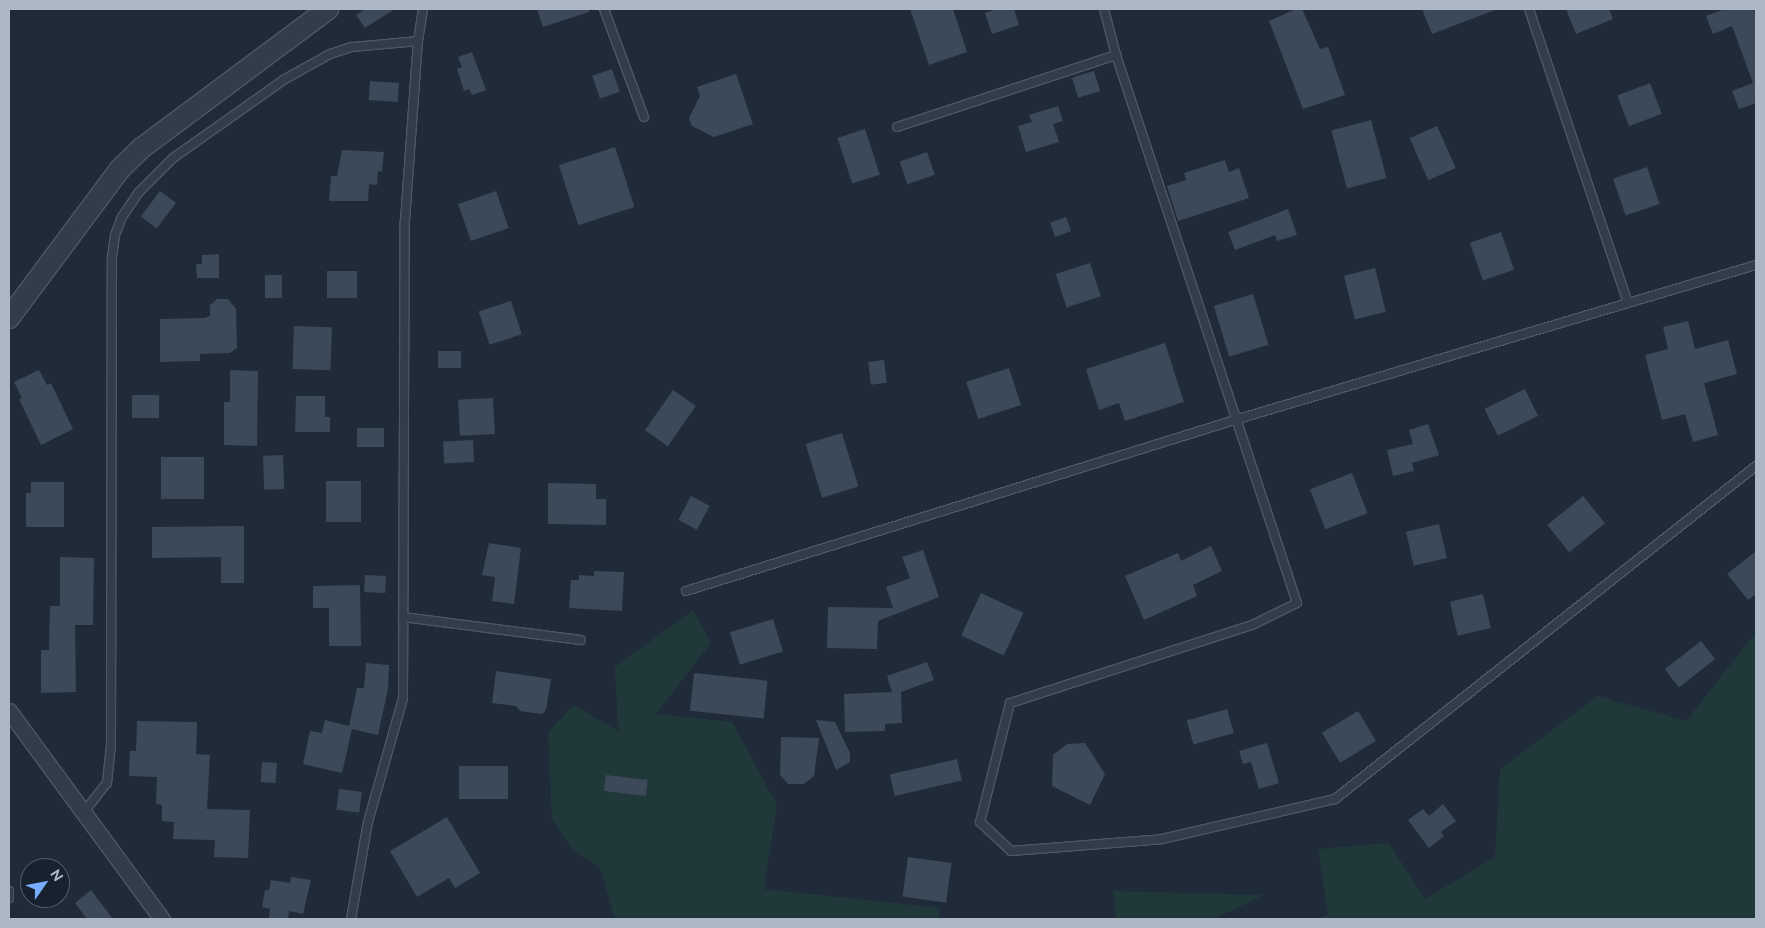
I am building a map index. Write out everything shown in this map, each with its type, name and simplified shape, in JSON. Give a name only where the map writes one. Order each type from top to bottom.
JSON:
[{"type":"street","points":[[9,318],[115,176],[143,147],[328,9]]},
{"type":"street","points":[[9,711],[162,919]]},
{"type":"lane","points":[[351,919],[368,822],[403,698],[405,221],[418,41],[423,9]]},
{"type":"lane","points":[[604,9],[644,117]]},
{"type":"lane","points":[[1104,9],[1116,55],[1238,419],[1297,603],[1252,625],[1010,702],[980,822],[1011,851],[1162,839],[1335,799],[1756,466]]},
{"type":"lane","points":[[1529,9],[1628,303]]},
{"type":"lane","points":[[84,812],[107,783],[111,747],[112,257],[115,235],[122,217],[139,192],[174,158],[285,79],[330,54],[352,47],[418,41]]},
{"type":"lane","points":[[897,127],[1116,55]]},
{"type":"lane","points":[[686,591],[1238,419],[1756,265]]},
{"type":"lane","points":[[403,617],[581,640]]},
{"type":"lane","points":[[9,891],[9,898]]},
{"type":"green space","points":[[693,610],[711,643],[656,714],[732,722],[777,805],[764,889],[940,908],[938,919],[615,919],[600,867],[572,849],[552,819],[548,732],[574,705],[618,731],[615,667]]},
{"type":"green space","points":[[1756,632],[1756,919],[1317,919],[1328,915],[1318,849],[1389,843],[1425,899],[1495,857],[1500,769],[1598,696],[1686,721]]},
{"type":"green space","points":[[1113,891],[1263,895],[1214,919],[1116,919]]},
{"type":"building","points":[[365,9],[395,9],[365,28],[356,15]]},
{"type":"building","points":[[537,9],[589,9],[589,12],[543,27]]},
{"type":"building","points":[[910,9],[953,9],[967,52],[929,65]]},
{"type":"building","points":[[997,9],[1014,9],[1019,25],[992,34],[985,13]]},
{"type":"building","points":[[1296,9],[1302,9],[1320,49],[1328,47],[1345,95],[1303,109],[1269,21]]},
{"type":"building","points":[[1422,9],[1495,9],[1495,10],[1432,34]]},
{"type":"building","points":[[1566,9],[1609,9],[1613,19],[1576,34]]},
{"type":"building","points":[[1725,9],[1754,9],[1756,16],[1756,103],[1739,109],[1732,91],[1753,83],[1732,26],[1713,34],[1706,16]]},
{"type":"building","points":[[472,52],[486,90],[472,95],[469,89],[464,91],[457,69],[462,67],[458,57]]},
{"type":"building","points":[[612,69],[620,92],[600,99],[592,76]]},
{"type":"building","points":[[1094,71],[1100,91],[1078,98],[1072,78]]},
{"type":"building","points":[[736,74],[753,124],[714,137],[692,126],[689,118],[700,96],[697,87]]},
{"type":"building","points":[[370,81],[399,83],[398,102],[369,100]]},
{"type":"building","points":[[1650,83],[1662,114],[1629,126],[1617,96]]},
{"type":"building","points":[[1058,106],[1063,121],[1053,124],[1059,142],[1026,152],[1018,126],[1032,122],[1029,115]]},
{"type":"building","points":[[1371,120],[1387,178],[1347,189],[1331,131]]},
{"type":"building","points":[[1437,126],[1456,168],[1428,180],[1410,138]]},
{"type":"building","points":[[865,129],[880,175],[852,184],[837,138]]},
{"type":"building","points":[[615,147],[634,207],[578,225],[559,165]]},
{"type":"building","points":[[342,150],[384,152],[382,172],[378,171],[377,185],[369,184],[368,201],[329,201],[331,176],[337,176]]},
{"type":"building","points":[[927,152],[935,175],[907,184],[900,161]]},
{"type":"building","points":[[1225,160],[1229,172],[1239,168],[1249,198],[1178,221],[1167,186],[1186,180],[1184,173]]},
{"type":"building","points":[[1647,167],[1660,204],[1626,216],[1613,179]]},
{"type":"building","points":[[160,191],[176,203],[157,229],[141,217]]},
{"type":"building","points":[[496,191],[509,228],[471,241],[458,204]]},
{"type":"building","points":[[1288,209],[1297,235],[1277,241],[1275,235],[1235,250],[1228,232]]},
{"type":"building","points":[[1066,217],[1071,231],[1055,237],[1050,223]]},
{"type":"building","points":[[1501,232],[1514,270],[1483,281],[1470,243]]},
{"type":"building","points":[[219,254],[219,278],[197,278],[196,264],[202,264],[202,255]]},
{"type":"building","points":[[1090,263],[1101,296],[1067,307],[1056,274]]},
{"type":"building","points":[[1375,268],[1386,312],[1355,319],[1344,276]]},
{"type":"building","points":[[327,271],[357,271],[357,298],[327,298]]},
{"type":"building","points":[[265,275],[282,275],[282,298],[265,298]]},
{"type":"building","points":[[1253,294],[1268,345],[1229,357],[1214,306]]},
{"type":"building","points":[[217,299],[228,299],[236,309],[237,348],[230,353],[200,354],[200,361],[160,362],[160,319],[204,318],[210,316],[210,305]]},
{"type":"building","points":[[511,301],[522,334],[489,345],[479,312]]},
{"type":"building","points":[[1688,321],[1695,349],[1728,340],[1737,374],[1704,383],[1718,435],[1693,442],[1685,414],[1662,420],[1645,355],[1668,349],[1663,327]]},
{"type":"building","points":[[294,326],[332,327],[330,370],[292,369]]},
{"type":"building","points":[[1165,343],[1184,402],[1125,421],[1119,403],[1099,410],[1086,369]]},
{"type":"building","points":[[438,351],[461,351],[461,368],[438,368]]},
{"type":"building","points":[[884,360],[887,383],[871,385],[868,362]]},
{"type":"building","points":[[1009,368],[1021,405],[978,419],[966,382]]},
{"type":"building","points":[[39,370],[47,385],[51,383],[73,429],[41,445],[19,399],[22,398],[14,382]]},
{"type":"building","points":[[230,370],[258,371],[257,446],[224,445],[224,402],[230,402]]},
{"type":"building","points":[[1525,389],[1538,416],[1498,436],[1485,409]]},
{"type":"building","points":[[673,390],[696,406],[668,446],[645,430]]},
{"type":"building","points":[[132,395],[159,395],[159,418],[132,418]]},
{"type":"building","points":[[296,396],[325,396],[325,417],[330,417],[330,432],[295,432]]},
{"type":"building","points":[[493,398],[495,434],[460,436],[458,400]]},
{"type":"building","points":[[1428,424],[1439,455],[1412,463],[1414,471],[1393,476],[1387,450],[1413,444],[1409,430]]},
{"type":"building","points":[[357,428],[384,428],[384,447],[357,447]]},
{"type":"building","points":[[842,433],[858,487],[822,498],[806,444]]},
{"type":"building","points":[[473,440],[474,462],[444,464],[443,442]]},
{"type":"building","points":[[283,455],[284,489],[264,490],[263,456]]},
{"type":"building","points":[[161,457],[204,457],[204,499],[161,499]]},
{"type":"building","points":[[1352,473],[1367,513],[1325,529],[1310,489]]},
{"type":"building","points":[[326,481],[361,481],[361,522],[326,522]]},
{"type":"building","points":[[31,482],[64,482],[64,527],[26,527],[26,493],[31,493]]},
{"type":"building","points":[[548,483],[596,484],[596,499],[606,499],[606,525],[548,524]]},
{"type":"building","points":[[691,496],[710,506],[697,530],[678,520]]},
{"type":"building","points":[[1583,496],[1605,523],[1569,552],[1547,525]]},
{"type":"building","points":[[1439,524],[1447,558],[1414,566],[1406,532]]},
{"type":"building","points":[[244,526],[244,583],[221,583],[221,557],[152,558],[152,527]]},
{"type":"building","points":[[489,543],[521,548],[514,604],[492,601],[495,577],[482,575]]},
{"type":"building","points":[[1211,546],[1222,571],[1193,585],[1197,596],[1144,620],[1125,576],[1178,553],[1181,561]]},
{"type":"building","points":[[923,550],[939,597],[878,621],[877,649],[827,648],[828,607],[893,608],[886,587],[910,578],[902,557]]},
{"type":"building","points":[[1756,551],[1756,594],[1748,600],[1727,574]]},
{"type":"building","points":[[60,557],[94,558],[93,625],[75,625],[76,692],[41,693],[41,650],[49,650],[50,606],[60,606]]},
{"type":"building","points":[[594,571],[624,572],[622,611],[569,608],[571,580],[579,580],[579,575],[594,576]]},
{"type":"building","points":[[365,575],[386,576],[385,593],[364,592]]},
{"type":"building","points":[[360,585],[361,646],[329,646],[329,608],[313,608],[313,586]]},
{"type":"building","points":[[981,593],[1024,613],[1004,655],[961,636]]},
{"type":"building","points":[[1483,594],[1491,628],[1458,636],[1450,602]]},
{"type":"building","points":[[773,619],[783,652],[740,665],[730,632]]},
{"type":"building","points":[[1701,641],[1715,659],[1679,687],[1665,669]]},
{"type":"building","points":[[927,662],[934,680],[901,692],[902,723],[885,724],[885,731],[845,732],[844,694],[892,692],[887,676]]},
{"type":"building","points":[[366,663],[389,665],[388,689],[378,735],[352,729],[342,773],[303,764],[310,731],[322,733],[325,720],[349,726],[357,688],[364,688]]},
{"type":"building","points":[[496,671],[551,679],[546,710],[542,714],[520,711],[516,706],[492,703]]},
{"type":"building","points":[[694,673],[768,681],[764,719],[690,711]]},
{"type":"building","points":[[1227,709],[1234,733],[1194,745],[1187,721]]},
{"type":"building","points":[[1358,711],[1376,741],[1340,763],[1322,733]]},
{"type":"building","points":[[816,720],[835,722],[850,753],[850,762],[836,770]]},
{"type":"building","points":[[137,721],[197,722],[196,754],[210,755],[207,809],[250,810],[248,858],[214,857],[215,840],[173,839],[174,822],[162,821],[162,805],[156,804],[157,777],[129,776],[130,751],[136,751]]},
{"type":"building","points":[[781,737],[819,738],[814,776],[804,784],[788,784],[780,775]]},
{"type":"building","points":[[1085,743],[1105,774],[1090,805],[1052,786],[1053,755],[1067,744]]},
{"type":"building","points":[[1267,743],[1279,783],[1259,789],[1251,762],[1243,764],[1239,751]]},
{"type":"building","points":[[957,759],[962,780],[895,796],[890,775]]},
{"type":"building","points":[[262,762],[277,763],[276,783],[261,782]]},
{"type":"building","points":[[459,766],[508,766],[508,799],[459,799]]},
{"type":"building","points":[[606,775],[648,780],[646,796],[604,791]]},
{"type":"building","points":[[339,789],[362,792],[359,813],[336,810]]},
{"type":"building","points":[[1443,804],[1456,821],[1441,832],[1444,836],[1429,848],[1408,820],[1423,809],[1429,816]]},
{"type":"building","points":[[447,817],[480,873],[455,888],[449,878],[417,897],[390,851]]},
{"type":"building","points":[[908,857],[952,863],[946,903],[902,897]]},
{"type":"building","points":[[291,877],[311,880],[303,914],[289,911],[288,919],[269,919],[270,909],[262,907],[265,890],[269,890],[271,880],[290,883]]},
{"type":"building","points":[[91,890],[113,919],[87,919],[75,903]]}]
